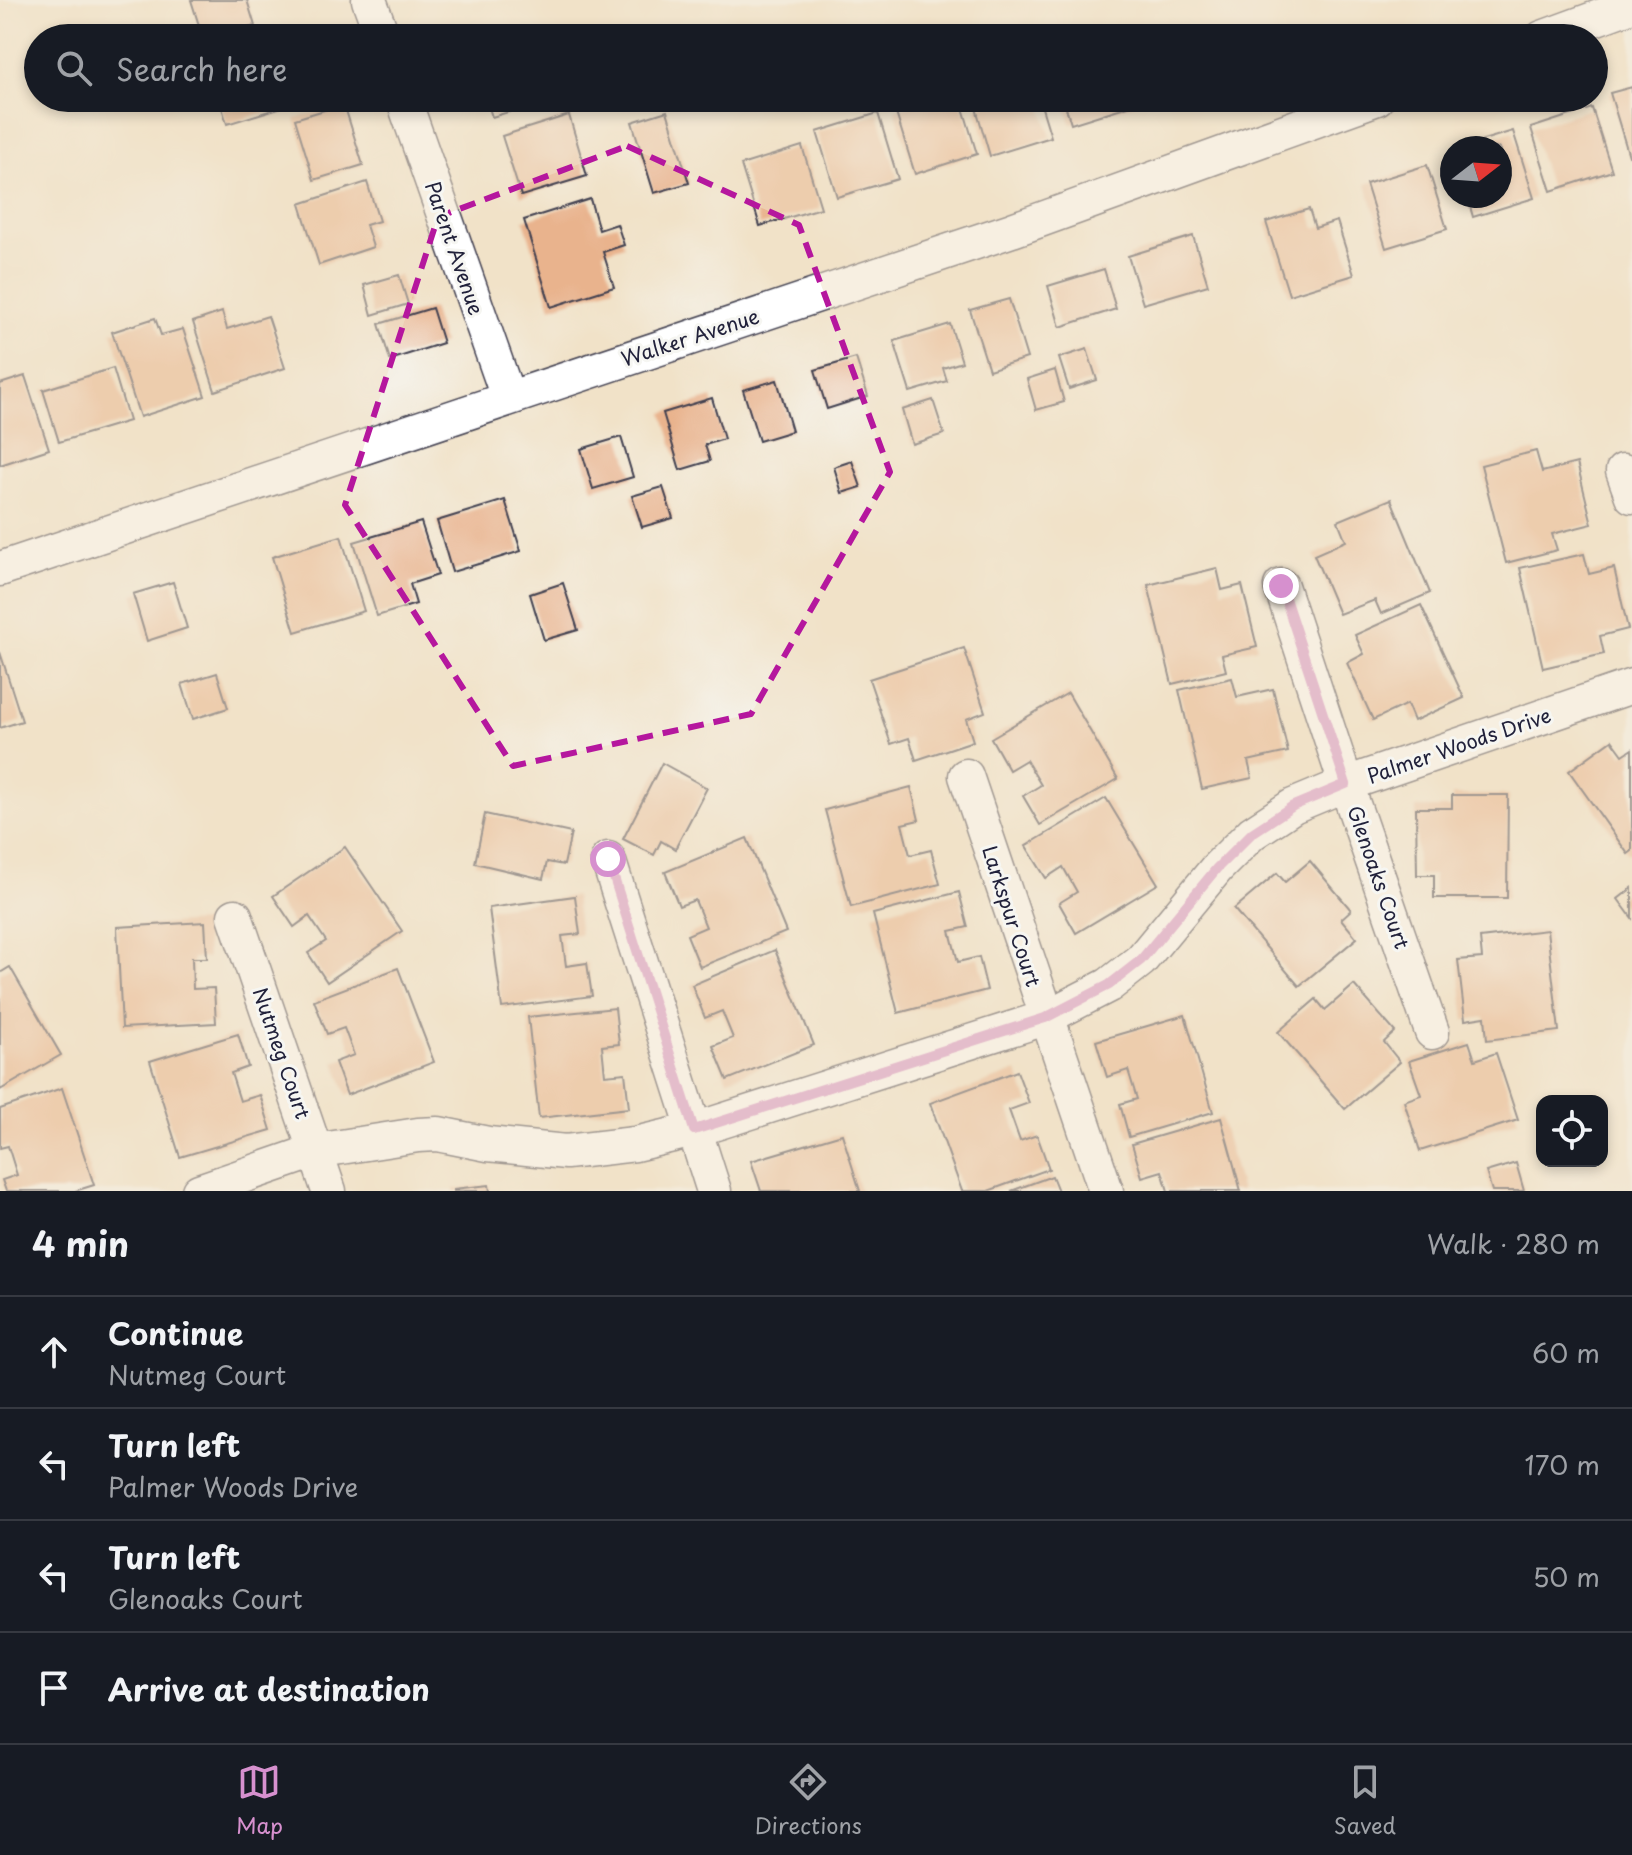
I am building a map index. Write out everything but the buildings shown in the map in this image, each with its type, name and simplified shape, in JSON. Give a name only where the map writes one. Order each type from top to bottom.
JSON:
[{"type":"street","points":[[369,0],[378,24]]},
{"type":"street","points":[[1580,24],[1632,5]]},
{"type":"street","name":"Parent Avenue","points":[[408,112],[508,397]]},
{"type":"street","name":"Walker Avenue","points":[[0,569],[1012,230],[1338,112]]},
{"type":"street","name":"Glenoaks Court","points":[[1281,586],[1432,1032]]},
{"type":"street","name":"Palmer Woods Drive","points":[[199,1191],[315,1151],[438,1134],[488,1144],[566,1152],[635,1144],[694,1130],[1045,1018],[1109,985],[1141,960],[1217,868],[1252,833],[1293,806],[1346,784],[1632,686]]},
{"type":"street","name":"Larkspur Court","points":[[966,776],[1045,1018],[1106,1191]]},
{"type":"street","points":[[608,859],[714,1191]]},
{"type":"street","name":"Nutmeg Court","points":[[235,916],[329,1191]]},
{"type":"highlighted area","points":[[627,146],[799,225],[890,472],[751,714],[513,766],[345,505],[438,217]]},
{"type":"route","points":[[608,859],[694,1130],[1045,1018],[1109,985],[1141,960],[1217,868],[1252,833],[1293,806],[1346,784],[1281,586]]}]
